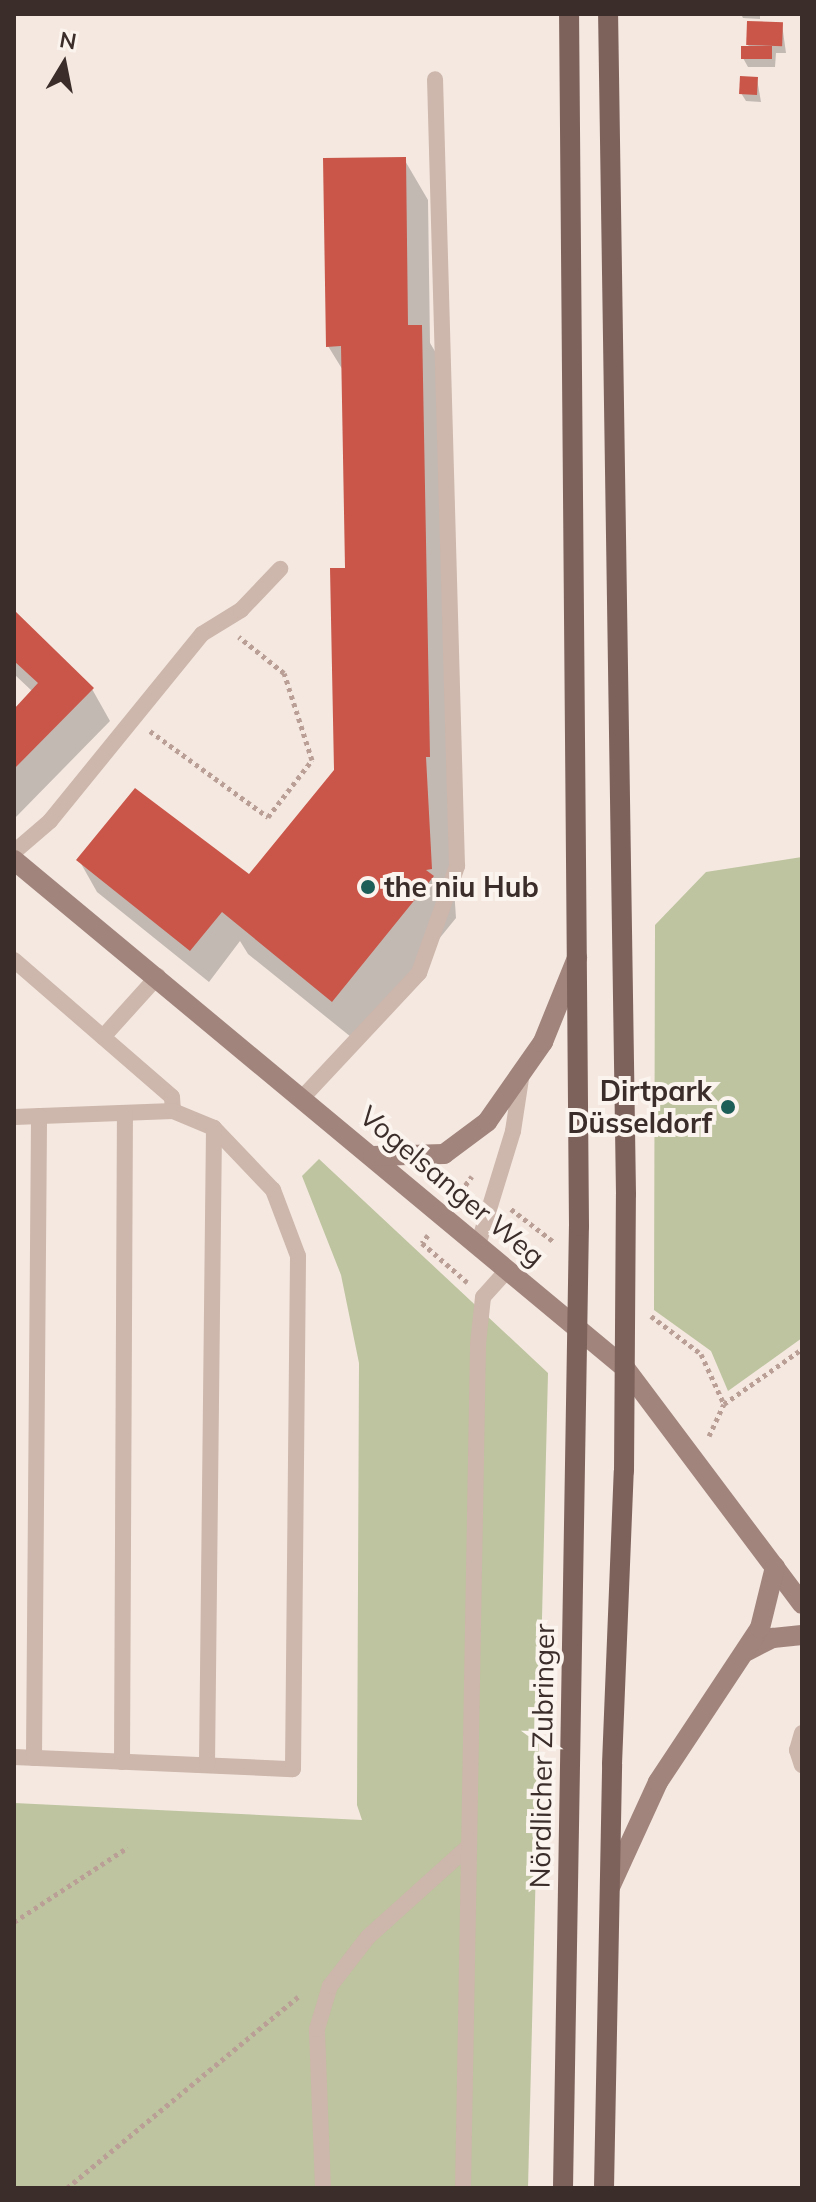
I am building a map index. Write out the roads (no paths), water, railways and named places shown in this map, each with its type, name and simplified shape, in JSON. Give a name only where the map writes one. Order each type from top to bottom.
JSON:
[{"type":"main road","name":"Nördlicher Zubringer","points":[[563,2188],[577,1325],[569,14]]},
{"type":"main road","points":[[604,2188],[625,1368],[625,882],[608,245],[608,14]]},
{"type":"street","name":"Vogelsanger Weg","points":[[14,860],[158,976],[625,1368],[802,1604]]},
{"type":"street","points":[[373,1156],[444,1154],[487,1122],[521,1079],[543,1042],[577,958]]},
{"type":"street","points":[[610,1887],[658,1782],[760,1628],[775,1567]]},
{"type":"street","points":[[747,1651],[773,1638],[802,1635]]},
{"type":"lane","points":[[303,1097],[419,973],[457,866],[435,79]]},
{"type":"lane","points":[[14,852],[50,821],[202,634],[221,623],[280,569]]},
{"type":"lane","points":[[14,960],[172,1097],[173,1111]]},
{"type":"lane","points":[[103,1037],[158,976]]},
{"type":"lane","points":[[478,1245],[513,1131],[521,1079]]},
{"type":"lane","points":[[14,1117],[173,1111],[214,1128],[273,1190],[298,1256],[293,1769],[14,1757]]},
{"type":"lane","points":[[122,1762],[125,1113]]},
{"type":"lane","points":[[34,1758],[39,1116]]},
{"type":"lane","points":[[207,1765],[214,1128]]},
{"type":"lane","points":[[463,2188],[478,1344],[483,1297],[507,1270]]},
{"type":"lane","points":[[802,1733],[797,1750],[802,1765]]},
{"type":"lane","points":[[323,2188],[317,2029],[330,1986],[368,1937],[469,1846]]},
{"type":"place","name":"the niu Hub","points":[[368,887]]},
{"type":"place","name":"Dirtpark Düsseldorf","points":[[728,1107]]}]
